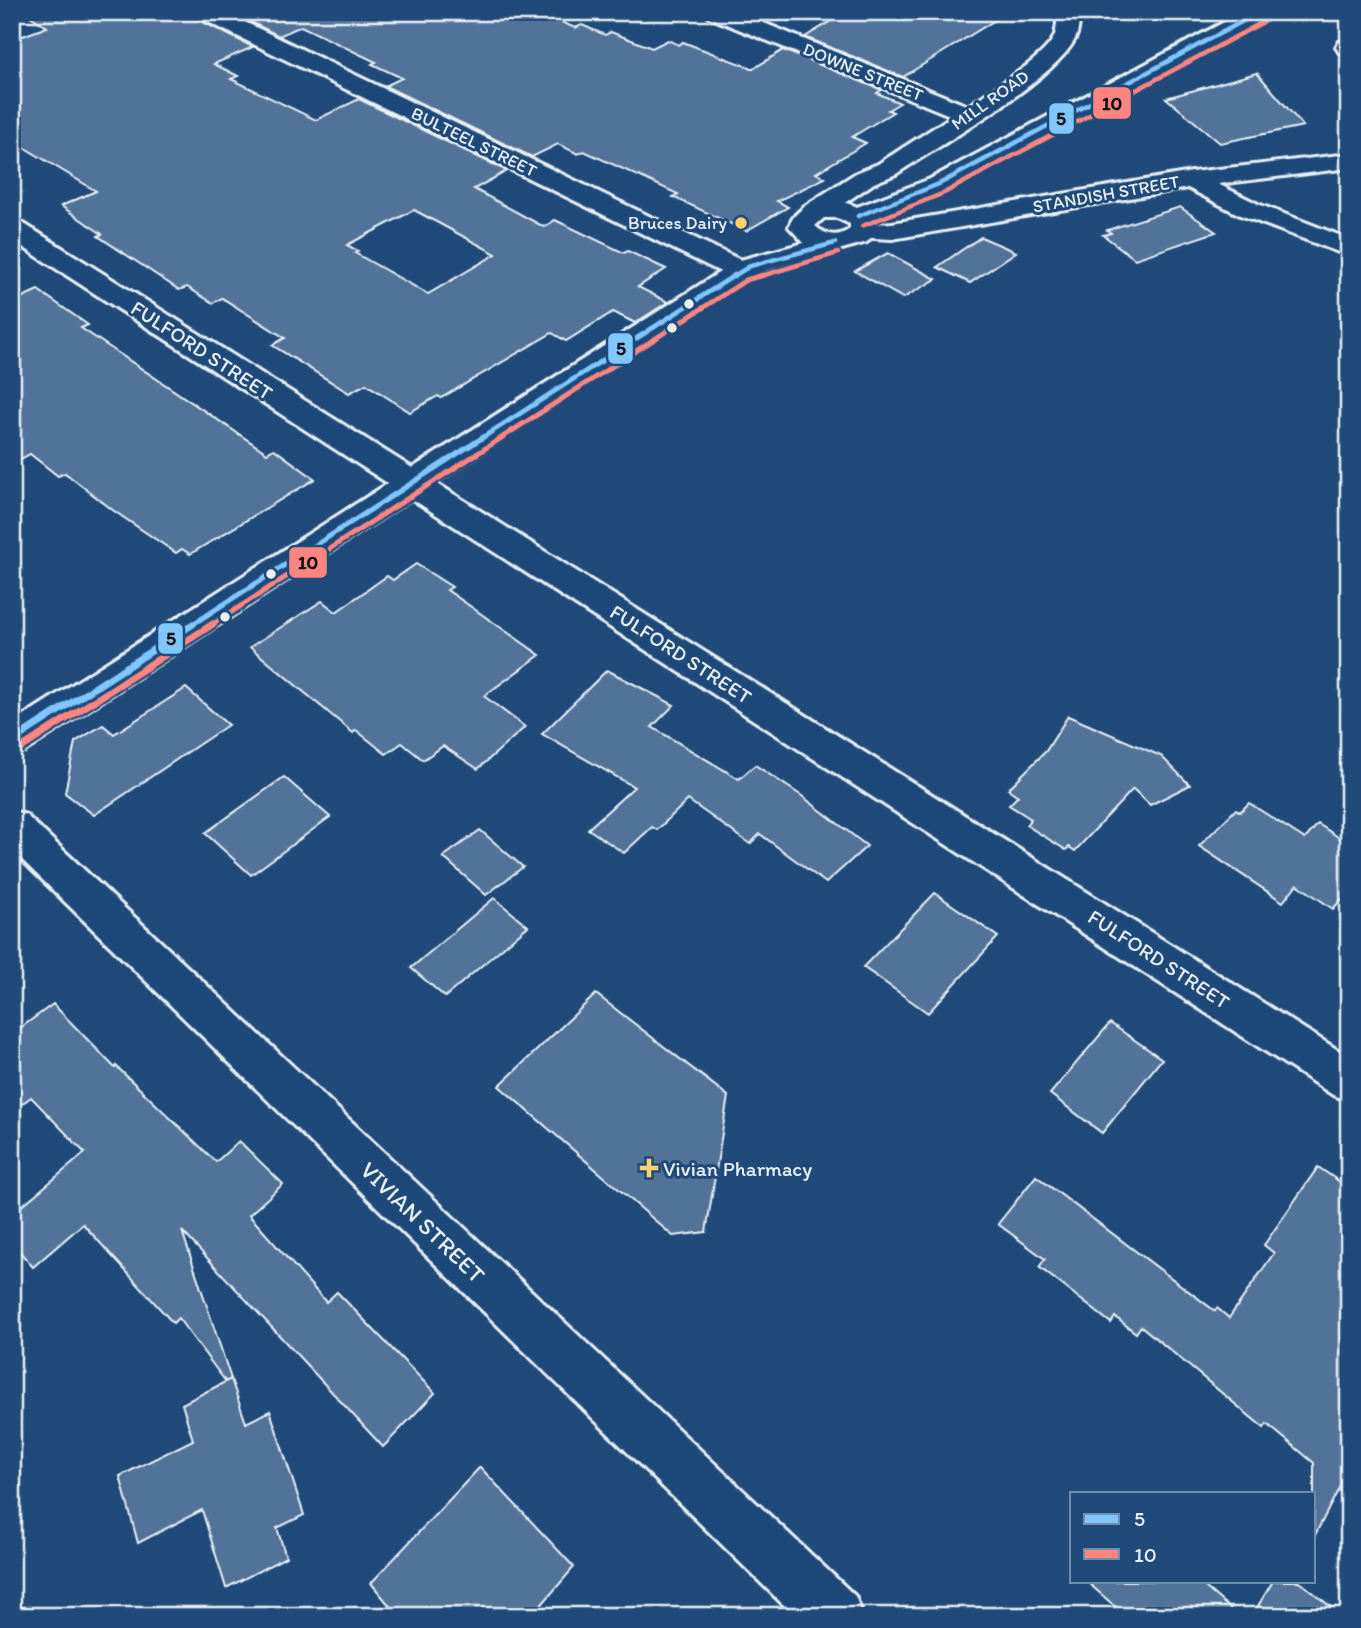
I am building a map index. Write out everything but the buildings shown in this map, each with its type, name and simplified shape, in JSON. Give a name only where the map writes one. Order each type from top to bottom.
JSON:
[{"type":"street","name":"BULTEEL STREET","points":[[206,12],[745,268]]},
{"type":"street","name":"DOWNE STREET","points":[[717,12],[970,115]]},
{"type":"street","name":"MILL ROAD","points":[[745,268],[764,249],[789,235],[807,218],[865,178],[887,169],[1015,85],[1052,55],[1066,35],[1069,12]]},
{"type":"street","points":[[12,741],[745,268],[853,240],[858,220],[939,184],[1260,12]]},
{"type":"street","name":"STANDISH STREET","points":[[807,218],[831,209],[892,231],[1192,180],[1349,162]]},
{"type":"street","name":"MILL ROAD","points":[[858,220],[887,169]]},
{"type":"street","points":[[1192,180],[1252,211],[1349,248]]},
{"type":"street","points":[[807,218],[805,232],[835,243]]},
{"type":"street","name":"FULFORD STREET","points":[[12,228],[1349,1081]]},
{"type":"street","name":"VIVIAN STREET","points":[[12,826],[835,1616]]},
{"type":"transit line","name":"5","points":[[858,216],[939,184],[1260,12]]},
{"type":"transit line","name":"10","points":[[862,226],[944,193],[1265,21]]},
{"type":"transit line","name":"5","points":[[12,741],[741,271],[750,266],[835,243]]},
{"type":"transit line","name":"10","points":[[18,750],[746,280],[838,253]]},
{"type":"place","name":"Bruces Dairy","points":[[741,223]]},
{"type":"place","name":"Vivian Pharmacy","points":[[649,1168]]}]
